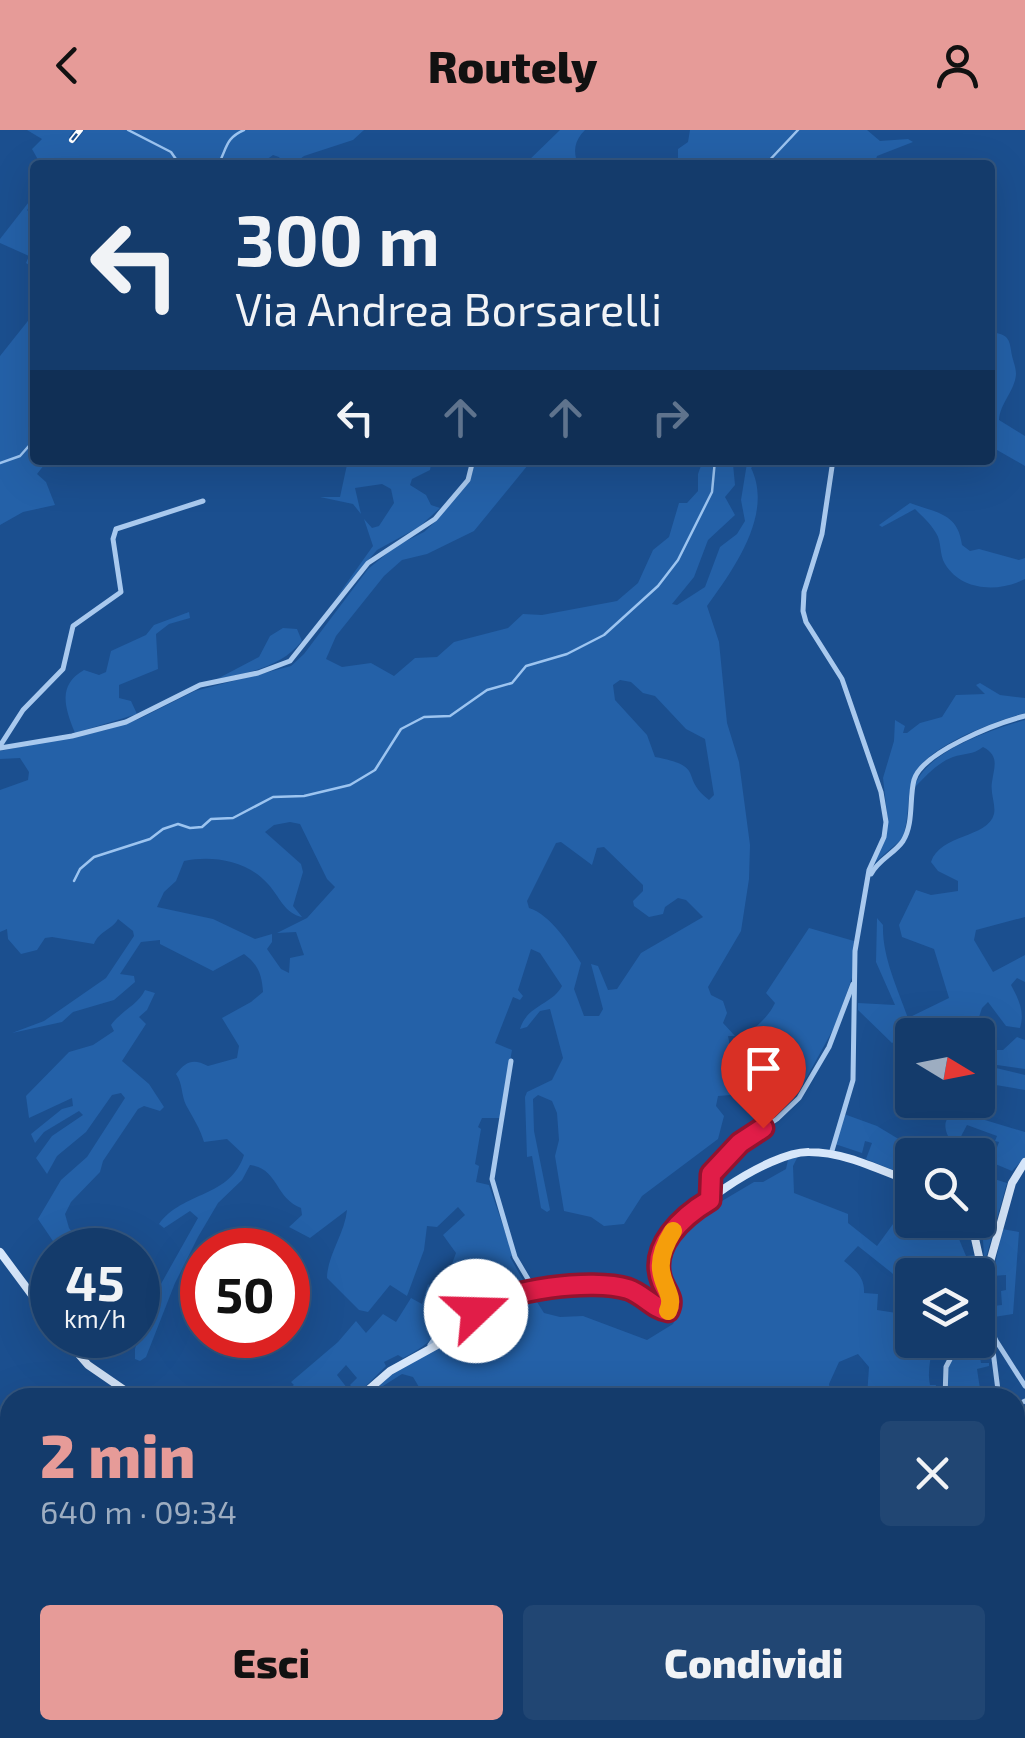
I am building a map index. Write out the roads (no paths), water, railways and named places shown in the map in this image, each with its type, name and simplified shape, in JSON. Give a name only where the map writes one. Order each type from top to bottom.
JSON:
[{"type":"main road","points":[[371,1388],[390,1371],[426,1352],[484,1306],[535,1292],[611,1285],[639,1294],[660,1310],[668,1311],[672,1303],[661,1280],[661,1252],[678,1225],[725,1190],[785,1155],[831,1154],[895,1176]]},
{"type":"main road","points":[[991,1258],[1012,1184],[1025,1162]]},
{"type":"main road","points":[[0,1252],[30,1292]]},
{"type":"main road","points":[[82,1358],[121,1388]]},
{"type":"street","points":[[0,747],[72,736],[126,722],[200,684],[258,674],[290,662],[368,563],[425,527],[461,489],[472,465]]},
{"type":"street","points":[[831,1154],[853,1080],[856,951],[872,861],[885,830],[881,792],[842,680],[806,622],[802,606],[822,534],[833,465]]},
{"type":"street","points":[[0,747],[23,710],[64,669],[72,626],[121,592],[113,539],[116,530],[202,501]]},
{"type":"street","points":[[868,881],[876,864],[902,844],[906,836],[912,787],[922,764],[985,730],[1025,716]]},
{"type":"street","points":[[710,1200],[711,1174],[740,1143],[800,1098],[830,1047],[854,981]]},
{"type":"street","points":[[511,1061],[492,1180],[515,1256],[535,1292]]},
{"type":"street","points":[[426,1352],[445,1324],[444,1292]]},
{"type":"street","points":[[995,1339],[1025,1386]]},
{"type":"street","points":[[945,1388],[946,1368],[951,1358]]},
{"type":"street","points":[[993,1358],[998,1388]]},
{"type":"waterway","points":[[128,130],[171,152],[177,160]]},
{"type":"waterway","points":[[220,160],[230,140],[244,130]]},
{"type":"waterway","points":[[770,160],[798,130]]},
{"type":"waterway","points":[[0,463],[20,456],[30,445]]},
{"type":"waterway","points":[[74,881],[80,869],[94,857],[150,839],[163,829],[178,824],[202,827],[211,819],[233,818],[273,797],[304,796],[350,785],[375,770],[401,729],[424,717],[450,716],[487,690],[512,683],[526,666],[567,654],[604,635],[658,586],[678,560],[712,492],[715,465]]},
{"type":"railway","points":[[72,140],[80,130]]}]
